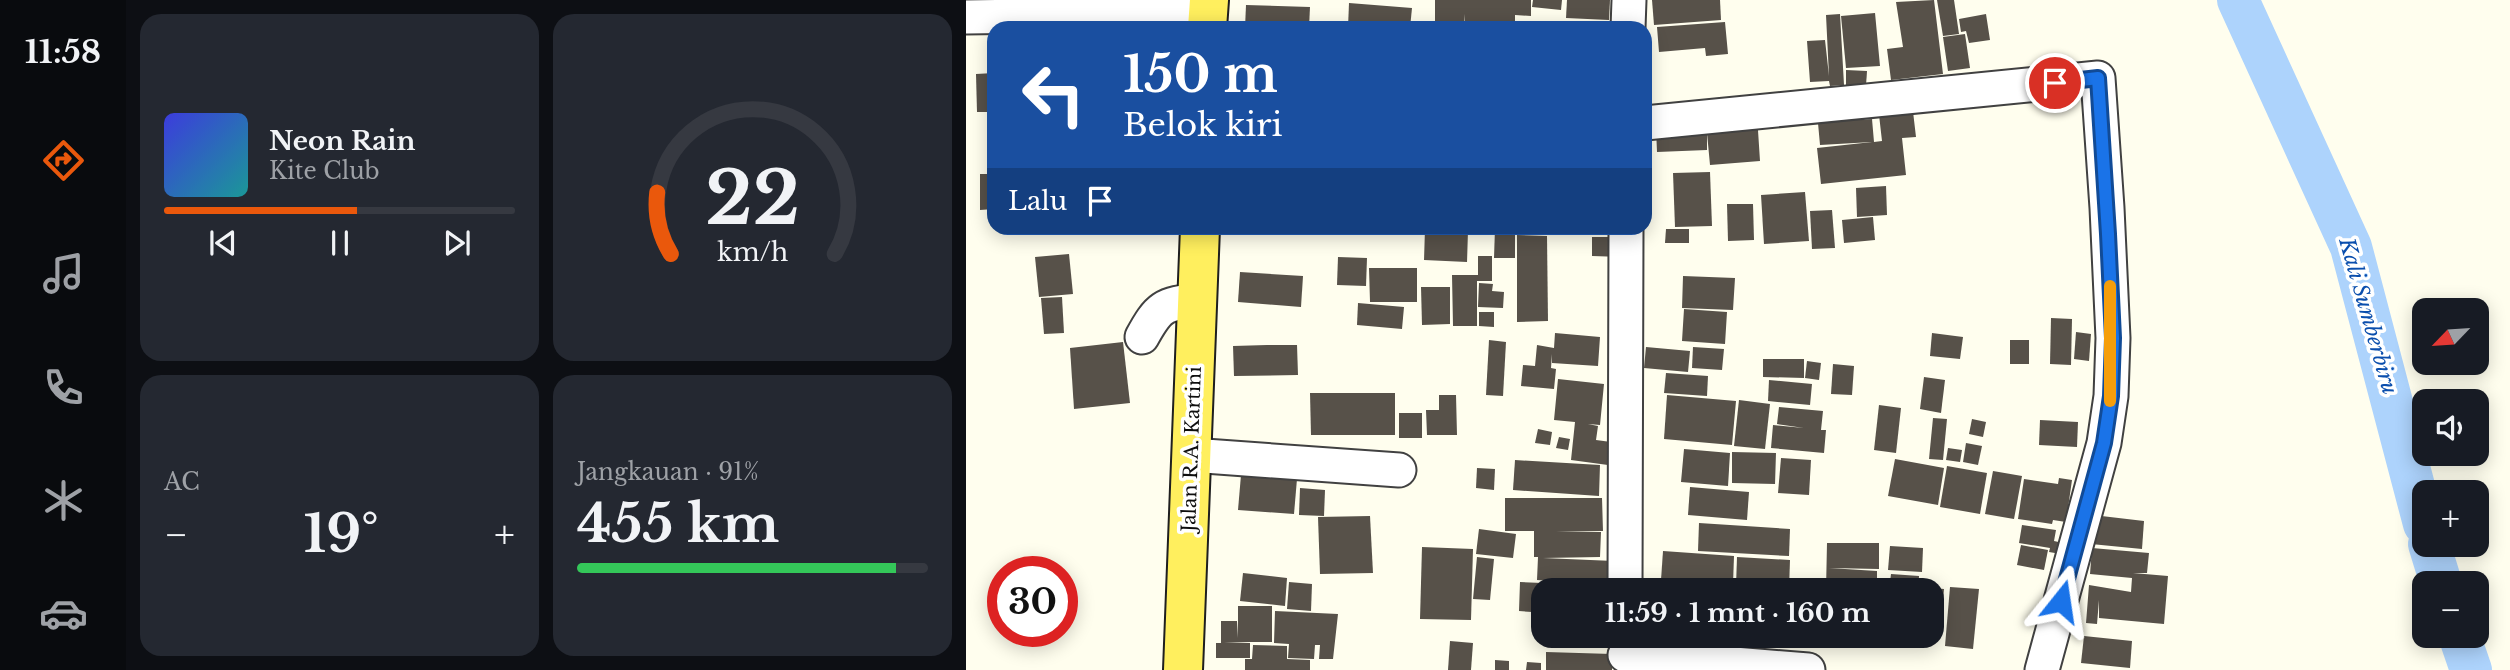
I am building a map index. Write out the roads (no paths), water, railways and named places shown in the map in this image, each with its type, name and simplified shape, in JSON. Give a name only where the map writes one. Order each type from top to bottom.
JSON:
[{"type":"main road","name":"Jalan R.A. Kartini","points":[[1183,670],[1200,235]]},
{"type":"street","points":[[1628,21],[1629,0]]},
{"type":"street","points":[[966,17],[1208,16]]},
{"type":"street","points":[[1087,21],[1208,16]]},
{"type":"street","points":[[966,26],[987,25]]},
{"type":"street","points":[[1652,123],[2098,78],[2113,338],[2111,396],[2104,443],[2042,670]]},
{"type":"street","points":[[1625,578],[1626,235]]},
{"type":"street","points":[[1142,337],[1156,312],[1173,303],[1197,301]]},
{"type":"street","points":[[1191,455],[1399,470]]},
{"type":"street","points":[[1625,653],[1808,670]]},
{"type":"waterway","name":"Kali Sumberbiru","points":[[2238,0],[2351,247],[2412,480]]},
{"type":"waterway","name":"Kali Sumberbiru","points":[[2433,557],[2437,571]]},
{"type":"waterway","name":"Kali Sumberbiru","points":[[2463,648],[2471,670]]}]
